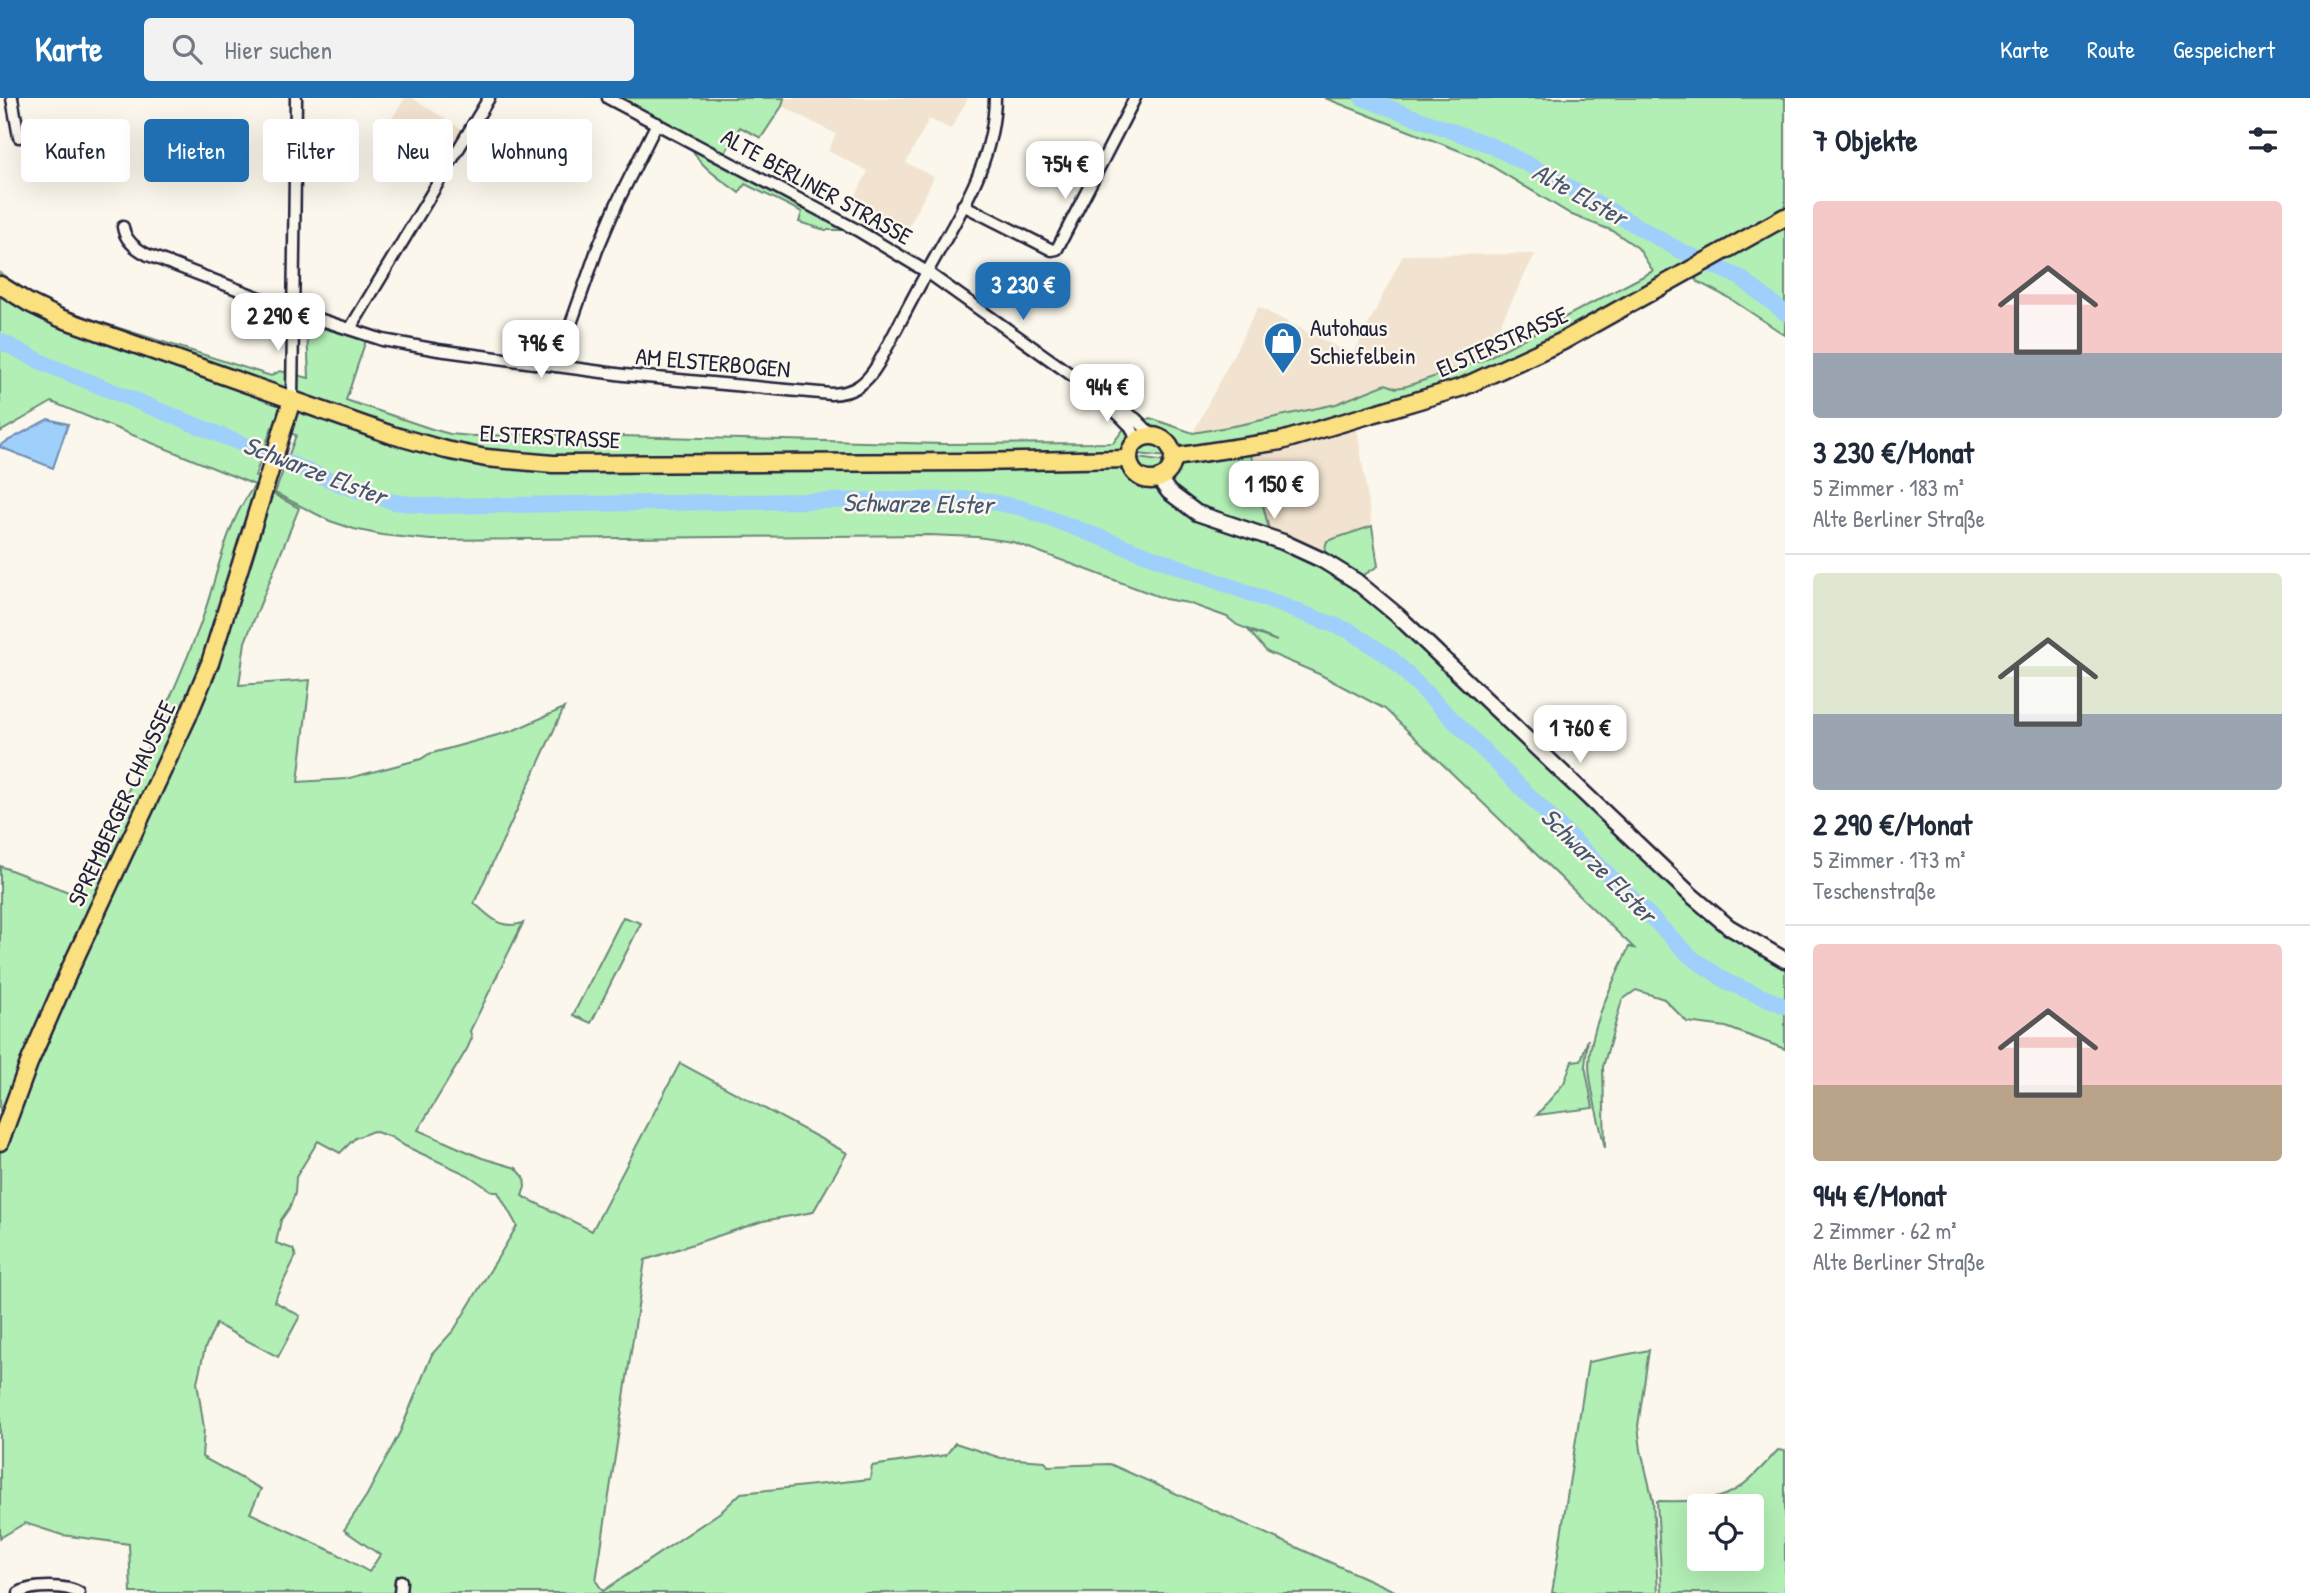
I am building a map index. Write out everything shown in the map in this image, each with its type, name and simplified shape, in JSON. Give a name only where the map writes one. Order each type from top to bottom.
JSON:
[{"type":"main road","name":"ELSTERSTRASSE","points":[[1174,457],[1281,441],[1463,387],[1561,342],[1785,216]]},
{"type":"main road","name":"ELSTERSTRASSE","points":[[0,285],[60,318],[392,435],[446,450],[553,464],[1129,459]]},
{"type":"main road","name":"SPREMBERGER CHAUSSEE","points":[[0,1142],[5,1115],[210,663],[292,400]]},
{"type":"main road","points":[[1144,438],[1164,439],[1174,457],[1170,470],[1159,479],[1150,480],[1137,475],[1131,468],[1129,459],[1130,452],[1144,438]]},
{"type":"main road","points":[[1159,479],[1169,492],[1197,513],[1283,542],[1322,559],[1356,581],[1397,615],[1690,894],[1729,927],[1785,960]]},
{"type":"street","points":[[12,98],[19,137]]},
{"type":"street","points":[[292,400],[296,98]]},
{"type":"street","points":[[350,329],[489,98]]},
{"type":"street","name":"ALTE BERLINER STRASSE","points":[[608,98],[857,230],[927,272],[1136,419],[1144,438]]},
{"type":"street","name":"AM ELSTERBOGEN","points":[[123,227],[125,235],[133,245],[148,255],[294,311],[383,340],[665,379],[845,393],[859,387],[872,373],[964,205],[988,154],[995,117],[995,98]]},
{"type":"street","points":[[964,205],[1052,250],[1057,249],[1135,98]]},
{"type":"street","points":[[556,366],[597,250],[657,123]]},
{"type":"street","name":"ALTE BERLINER STRASSE","points":[[1101,396],[1144,438]]},
{"type":"street","points":[[400,1593],[401,1581]]},
{"type":"street","points":[[19,1593],[32,1587],[73,1589],[79,1593]]},
{"type":"shaded area","points":[[405,98],[412,98],[446,119],[392,119]]},
{"type":"shaded area","points":[[784,98],[968,98],[951,129],[929,119],[906,163],[934,177],[908,229],[852,203],[868,171],[828,151],[836,134],[782,106]]},
{"type":"shaded area","points":[[453,124],[467,135],[453,158]]},
{"type":"shaded area","points":[[1535,254],[1494,337],[1501,352],[1451,373],[1407,386],[1396,388],[1386,384],[1336,404],[1193,433],[1258,307],[1353,355],[1403,255]]},
{"type":"shaded area","points":[[1356,421],[1372,526],[1328,541],[1322,559],[1271,538],[1249,448]]},
{"type":"green space","points":[[622,98],[784,98],[782,106],[761,138],[740,127],[724,155]]},
{"type":"green space","points":[[1325,98],[1785,98],[1785,335],[1729,298],[1698,282],[1690,270],[1508,367],[1249,447],[1271,538],[1182,505],[1322,559],[1327,541],[1372,526],[1378,566],[1356,580],[1690,894],[1785,960],[1785,1049],[1726,1027],[1687,1022],[1664,999],[1636,990],[1622,1000],[1603,1067],[1605,1148],[1591,1083],[1590,1050],[1610,989],[1629,947],[1634,948],[1385,709],[1319,674],[1267,652],[1249,631],[1277,641],[1237,625],[1227,617],[1188,603],[1165,599],[1013,542],[977,537],[929,535],[431,540],[382,535],[330,521],[275,493],[296,435],[272,427],[255,476],[268,480],[225,612],[9,1116],[0,1111],[0,866],[79,896],[184,666],[204,614],[227,538],[255,485],[52,402],[0,432],[0,273],[42,301],[81,316],[271,376],[280,371],[309,378],[307,329],[311,325],[366,340],[346,400],[450,434],[944,444],[1113,443],[1123,430],[1150,418],[1193,433],[1336,404],[1386,384],[1396,388],[1407,386],[1483,360],[1653,271],[1638,248],[1613,231],[1572,215],[1478,158]],"holes":[[[1152,435],[1167,442],[1173,450],[1174,460],[1164,477],[1155,481],[1144,478],[1135,471],[1129,461],[1129,451],[1136,441]]]},
{"type":"green space","points":[[689,140],[855,230],[825,230],[799,222],[802,212],[745,184],[739,193],[702,164]]},
{"type":"green space","points":[[1153,442],[1162,445],[1168,457],[1137,454],[1143,445]]},
{"type":"green space","points":[[1137,458],[1167,462],[1164,469],[1151,474],[1142,469]]},
{"type":"green space","points":[[266,490],[299,508],[245,642],[239,685],[310,680],[298,782],[346,779],[421,759],[429,754],[512,731],[564,708],[474,903],[501,923],[523,923],[470,1031],[472,1038],[467,1049],[418,1130],[482,1158],[516,1168],[524,1177],[522,1196],[592,1231],[680,1063],[847,1153],[813,1212],[763,1221],[645,1260],[596,1581],[603,1591],[722,1511],[741,1493],[870,1479],[872,1466],[946,1455],[955,1443],[1001,1458],[1045,1461],[1048,1466],[1110,1464],[1399,1593],[131,1593],[129,1544],[62,1535],[25,1523],[0,1538],[0,1145],[163,768]],"holes":[[[373,1131],[391,1137],[468,1175],[493,1192],[498,1192],[517,1226],[454,1330],[432,1354],[400,1432],[367,1495],[344,1530],[380,1555],[369,1572],[336,1553],[250,1513],[261,1489],[202,1457],[204,1428],[197,1382],[205,1348],[216,1324],[278,1357],[300,1316],[274,1301],[296,1256],[293,1249],[276,1243],[281,1220],[295,1193],[296,1177],[318,1141],[340,1153],[355,1138]]]},
{"type":"green space","points":[[623,917],[641,923],[591,1023],[573,1015]]},
{"type":"green space","points":[[1588,1039],[1585,1066],[1593,1108],[1537,1115],[1564,1083],[1572,1061],[1581,1060]]},
{"type":"green space","points":[[1649,1350],[1638,1426],[1653,1501],[1658,1593],[1552,1593],[1588,1362]]},
{"type":"green space","points":[[1778,1450],[1785,1451],[1785,1593],[1662,1593],[1657,1501],[1687,1500],[1687,1571],[1764,1571],[1764,1494],[1728,1494],[1750,1479]]},
{"type":"water","points":[[48,419],[68,424],[53,468],[0,447],[0,445]]},
{"type":"waterway","name":"Alte Elster","points":[[1362,98],[1490,145],[1679,250],[1741,278],[1785,313]]},
{"type":"waterway","name":"Schwarze Elster","points":[[0,341],[48,365],[350,488],[394,502],[429,506],[977,499],[1022,508],[1350,631],[1391,658],[1691,957],[1729,983],[1785,1006]]},
{"type":"place","name":"Autohaus Schiefelbein","points":[[1283,375]]}]
